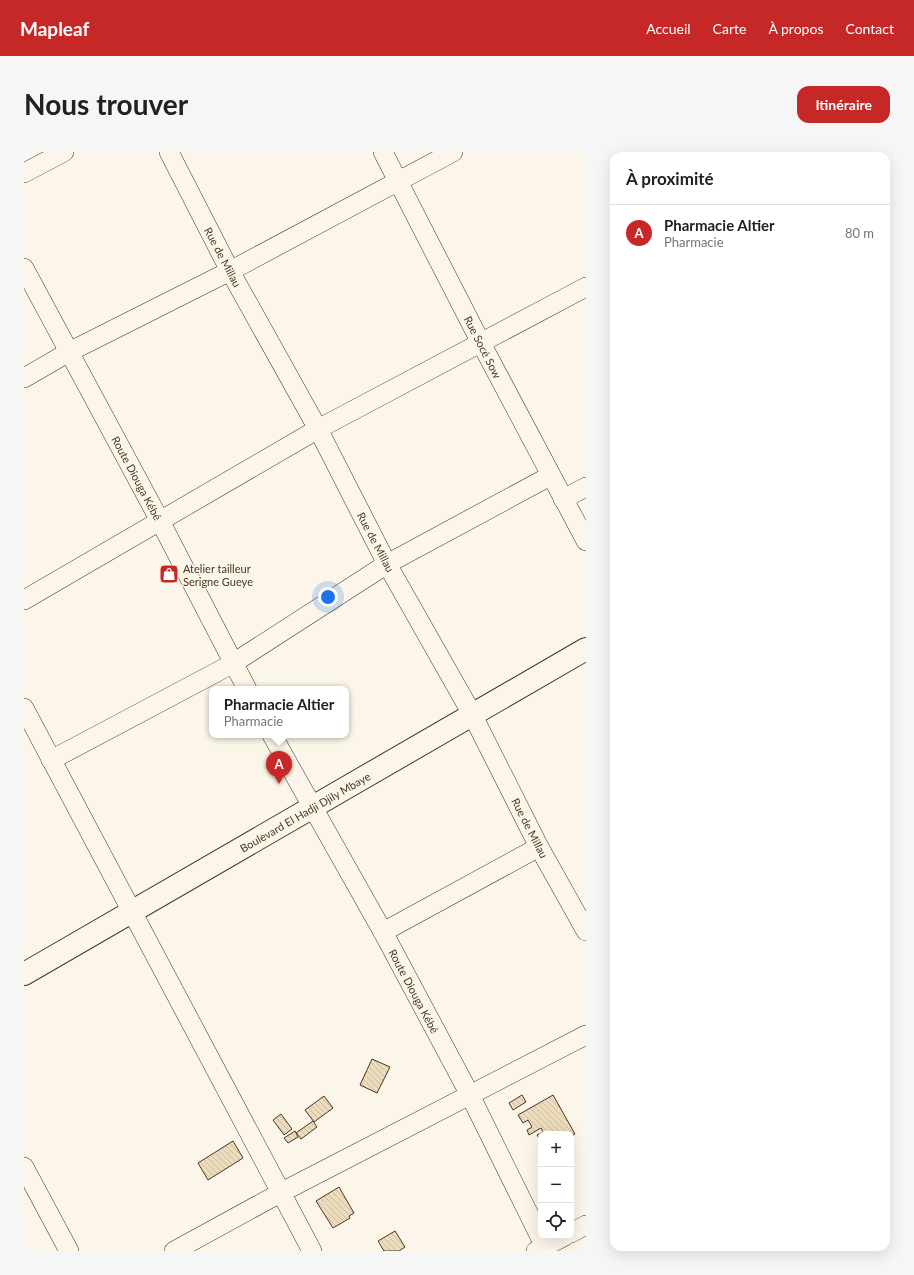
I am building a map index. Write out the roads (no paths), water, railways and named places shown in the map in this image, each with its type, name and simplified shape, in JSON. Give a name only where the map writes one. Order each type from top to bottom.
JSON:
[{"type":"main road","name":"Boulevard El Hadji Djily Mbaye","points":[[24,974],[586,649]]},
{"type":"street","points":[[24,173],[64,152]]},
{"type":"street","name":"Rue de Millau","points":[[169,152],[230,271],[318,429],[387,564],[472,714],[539,847],[586,931]]},
{"type":"street","name":"Rue Socé Sow","points":[[383,152],[550,476],[586,541]]},
{"type":"street","points":[[24,378],[69,352],[230,271],[453,152]]},
{"type":"street","name":"Route Diouga Kébé","points":[[24,268],[160,521],[244,686]]},
{"type":"street","points":[[24,600],[318,429],[586,287]]},
{"type":"street","points":[[52,760],[232,664],[387,564],[550,476]]},
{"type":"street","points":[[563,499],[586,487]]},
{"type":"street","points":[[24,708],[312,1251]]},
{"type":"street","name":"Route Diouga Kébé","points":[[274,738],[382,932],[470,1095],[543,1249]]},
{"type":"street","points":[[382,932],[539,847]]},
{"type":"street","points":[[174,1251],[282,1192],[586,1035]]},
{"type":"street","points":[[24,1167],[69,1251]]},
{"type":"street","points":[[574,1231],[586,1225]]},
{"type":"street","points":[[543,1249],[560,1239]]},
{"type":"place","name":"Atelier tailleur Serigne Gueye","points":[[169,574]]},
{"type":"place","name":"Pharmacie Altier","points":[[279,784]]}]
